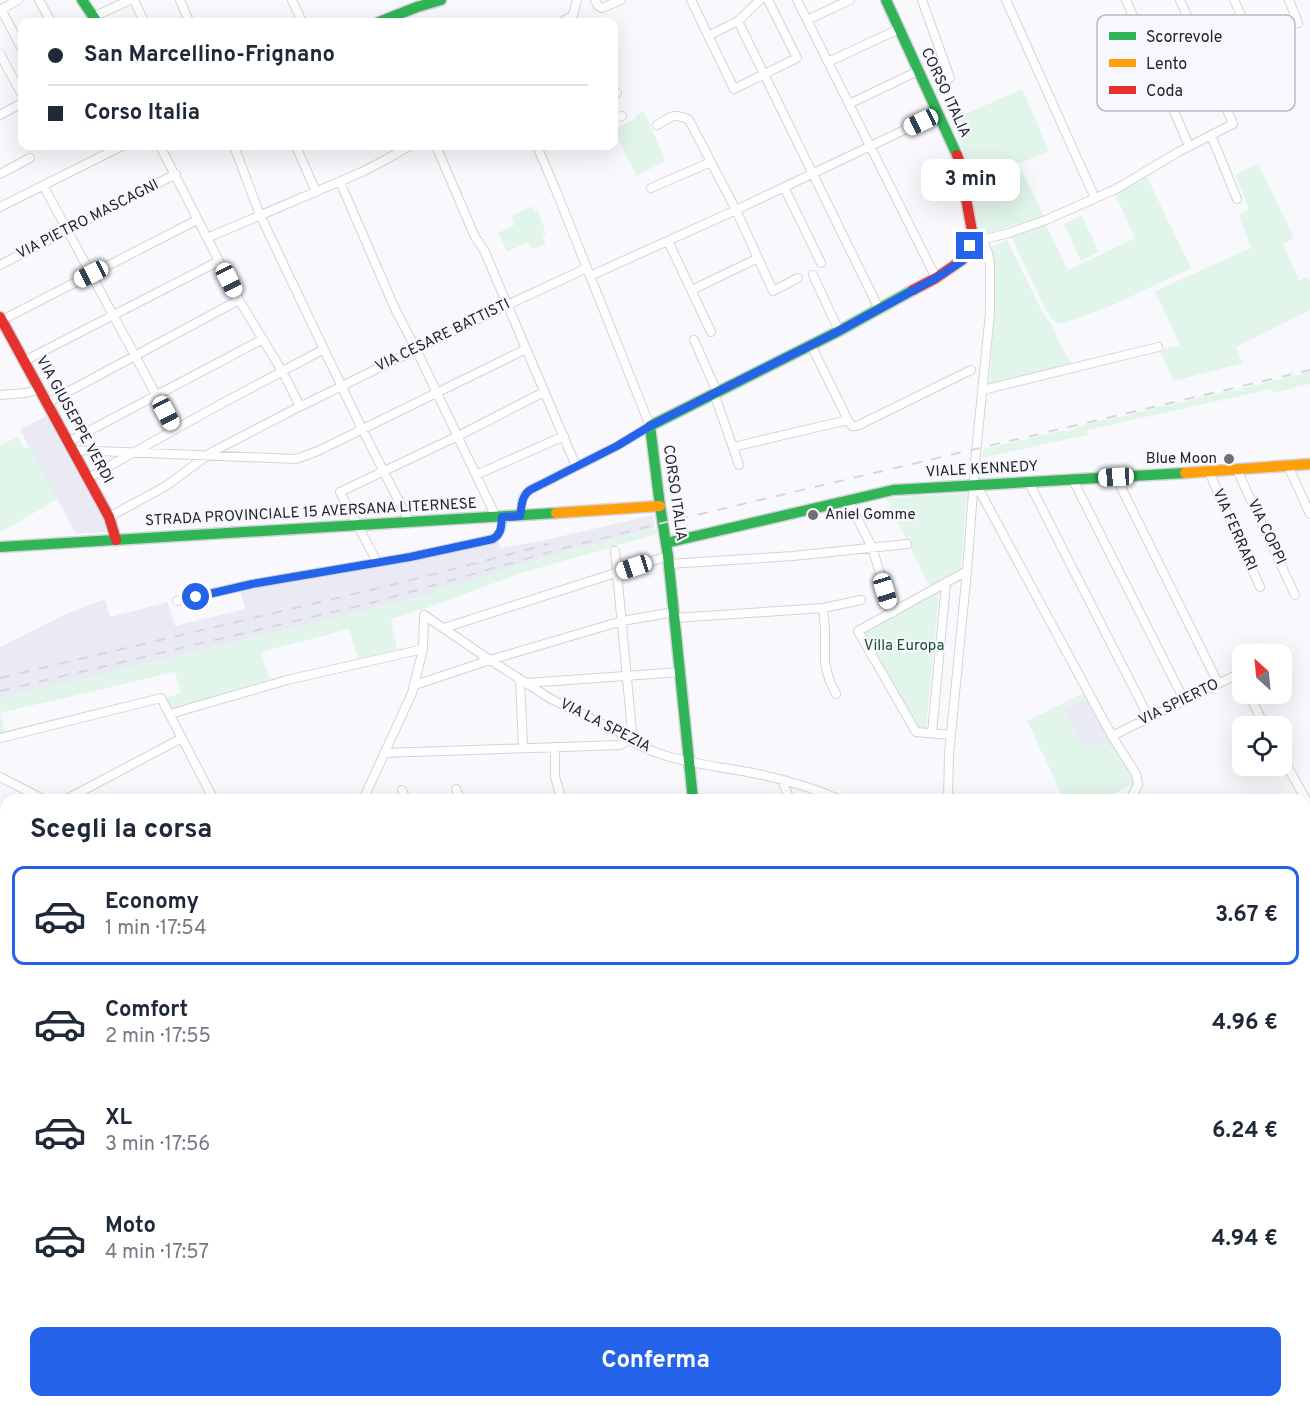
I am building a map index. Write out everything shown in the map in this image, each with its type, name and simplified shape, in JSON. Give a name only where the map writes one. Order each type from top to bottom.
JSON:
[{"type":"main road","points":[[82,0],[94,18]]},
{"type":"main road","points":[[390,18],[417,3],[441,0]]},
{"type":"main road","name":"CORSO ITALIA","points":[[692,794],[668,560],[650,426],[839,331],[936,278],[962,261],[970,246],[972,231],[958,160],[886,0]]},
{"type":"main road","name":"VIA GIUSEPPE VERDI","points":[[1,319],[109,517],[116,540]]},
{"type":"main road","name":"VIALE KENNEDY","points":[[666,543],[893,490],[1308,466]]},
{"type":"main road","name":"STRADA PROVINCIALE 15 AVERSANA LITERNESE","points":[[0,547],[660,506]]},
{"type":"street","points":[[18,0],[1,9],[18,41]]},
{"type":"street","points":[[39,0],[49,18]]},
{"type":"street","points":[[99,18],[132,0],[142,18]]},
{"type":"street","points":[[180,0],[188,18]]},
{"type":"street","points":[[292,0],[300,18]]},
{"type":"street","points":[[568,18],[573,15],[577,0]]},
{"type":"street","points":[[595,0],[598,6],[604,8],[621,0]]},
{"type":"street","points":[[691,0],[734,89],[797,58],[768,0]]},
{"type":"street","points":[[708,36],[738,21],[760,0]]},
{"type":"street","points":[[797,0],[936,278]]},
{"type":"street","points":[[807,20],[850,0]]},
{"type":"street","points":[[922,0],[950,78]]},
{"type":"street","points":[[1006,0],[1095,198]]},
{"type":"street","points":[[1126,0],[1133,15]]},
{"type":"street","points":[[1180,0],[1186,15]]},
{"type":"street","points":[[1234,0],[1241,15]]},
{"type":"street","points":[[1288,0],[1295,15]]},
{"type":"street","points":[[1295,16],[1298,23]]},
{"type":"street","points":[[738,21],[814,172],[879,309]]},
{"type":"street","points":[[828,62],[899,29]]},
{"type":"street","points":[[0,54],[18,88]]},
{"type":"street","points":[[849,104],[918,70]]},
{"type":"street","points":[[0,115],[18,105]]},
{"type":"street","points":[[1175,111],[1190,146]]},
{"type":"street","points":[[981,240],[1046,220],[1116,189],[1233,123],[1228,111]]},
{"type":"street","points":[[590,276],[938,114]]},
{"type":"street","points":[[618,117],[622,116]]},
{"type":"street","points":[[657,125],[674,116],[689,120],[736,210],[773,291],[798,278]]},
{"type":"street","points":[[1211,135],[1238,200]]},
{"type":"street","points":[[0,207],[111,150]]},
{"type":"street","points":[[162,150],[239,300],[282,371],[300,406]]},
{"type":"street","points":[[236,150],[260,215],[362,429],[410,523]]},
{"type":"street","points":[[298,150],[316,192]]},
{"type":"street","points":[[207,238],[340,182],[402,150]]},
{"type":"street","points":[[438,150],[475,237],[484,250],[576,466]]},
{"type":"street","points":[[520,516],[525,493],[617,446],[650,426],[539,150]]},
{"type":"street","points":[[0,174],[30,158]]},
{"type":"street","points":[[651,188],[711,162]]},
{"type":"street","name":"VIA PIETRO MASCAGNI","points":[[0,265],[176,174]]},
{"type":"street","points":[[177,601],[252,584],[410,557],[493,539],[501,528],[499,517],[476,475],[387,292],[340,182]]},
{"type":"street","points":[[43,185],[175,430]]},
{"type":"street","points":[[784,187],[821,263]]},
{"type":"street","points":[[1,319],[197,220]]},
{"type":"street","points":[[948,794],[951,735],[976,486],[990,313],[988,253],[981,240],[972,231]]},
{"type":"street","points":[[668,241],[711,332]]},
{"type":"street","points":[[692,291],[758,258]]},
{"type":"street","points":[[24,361],[219,261]]},
{"type":"street","name":"VIA CESARE BATTISTI","points":[[109,517],[166,486],[206,456],[300,406],[587,268]]},
{"type":"street","points":[[813,275],[839,331]]},
{"type":"street","points":[[47,403],[239,300]]},
{"type":"street","points":[[70,446],[263,339]]},
{"type":"street","points":[[694,340],[715,392],[739,465]]},
{"type":"street","points":[[811,345],[852,426],[858,426],[971,370]]},
{"type":"street","points":[[983,390],[1158,347]]},
{"type":"street","points":[[88,478],[324,349]]},
{"type":"street","points":[[70,446],[133,453],[296,459],[312,454],[526,349]]},
{"type":"street","points":[[0,395],[26,393],[40,389]]},
{"type":"street","points":[[377,562],[340,492],[544,392]]},
{"type":"street","points":[[733,447],[848,420]]},
{"type":"street","points":[[476,475],[564,436]]},
{"type":"street","points":[[1288,466],[1310,514]]},
{"type":"street","name":"VIA COPPI","points":[[1237,470],[1295,595]]},
{"type":"street","name":"VIA FERRARI","points":[[1209,472],[1260,587]]},
{"type":"street","points":[[1116,477],[1218,683]]},
{"type":"street","points":[[1073,480],[1184,700]]},
{"type":"street","points":[[1029,483],[1149,718]]},
{"type":"street","points":[[976,486],[1112,736],[1136,774],[1138,785],[1133,794]]},
{"type":"street","points":[[848,500],[872,548],[892,613]]},
{"type":"street","points":[[444,628],[617,572],[668,560],[793,556],[907,544]]},
{"type":"street","points":[[384,753],[620,745],[629,740],[632,732],[615,551]]},
{"type":"street","points":[[951,735],[916,732],[858,631],[967,570]]},
{"type":"street","points":[[932,733],[946,583]]},
{"type":"street","points":[[415,685],[622,621],[674,615],[823,608],[861,600]]},
{"type":"street","points":[[823,608],[825,663],[829,680],[836,694]]},
{"type":"street","name":"VIA LA SPEZIA","points":[[423,649],[424,615],[551,699],[645,748],[689,762],[782,780],[818,794]]},
{"type":"street","points":[[170,714],[287,680],[423,649],[412,693],[366,794]]},
{"type":"street","points":[[523,748],[523,682],[680,672]]},
{"type":"street","name":"VIA SPIERTO","points":[[1112,736],[1232,677]]},
{"type":"street","points":[[0,738],[161,699],[211,794]]},
{"type":"street","points":[[76,794],[182,738]]},
{"type":"street","points":[[555,747],[555,777],[560,794]]},
{"type":"street","points":[[1292,775],[1303,794]]},
{"type":"street","points":[[0,777],[33,794]]},
{"type":"street","points":[[782,780],[787,794]]},
{"type":"street","points":[[456,789],[458,794]]},
{"type":"street","points":[[402,790],[404,794]]},
{"type":"shaded area","points":[[46,416],[102,518],[106,526],[105,532],[76,534],[20,430]]},
{"type":"shaded area","points":[[653,515],[655,528],[547,557],[434,591],[429,595],[0,699],[0,647],[66,614],[105,599],[110,617],[168,602],[175,626],[245,609],[240,590],[499,541],[500,548],[541,541]]},
{"type":"shaded area","points":[[1087,699],[1114,745],[1108,748],[1104,743],[1090,746],[1079,740],[1063,709]]},
{"type":"green space","points":[[1022,89],[1049,151],[1019,164],[1044,216],[991,232],[983,232],[979,228],[962,148],[952,120]]},
{"type":"green space","points":[[644,111],[666,161],[636,176],[618,138],[618,128],[636,118],[635,116]]},
{"type":"green space","points":[[1258,164],[1294,238],[1283,244],[1299,280],[1307,277],[1310,281],[1310,310],[1236,347],[1243,363],[1174,381],[1159,350],[1180,345],[1155,291],[1251,248],[1238,215],[1249,209],[1235,175]]},
{"type":"green space","points":[[1146,175],[1191,268],[1111,306],[1061,324],[1057,323],[1045,308],[1012,238],[1045,223],[1068,270],[1135,238],[1115,194]]},
{"type":"green space","points":[[532,206],[534,212],[538,210],[546,234],[542,236],[546,244],[532,249],[528,242],[507,252],[498,233],[514,225],[511,216]]},
{"type":"green space","points":[[1082,216],[1099,252],[1081,261],[1064,224]]},
{"type":"green space","points":[[1007,240],[1042,311],[1072,364],[989,384],[995,298],[991,247]]},
{"type":"green space","points":[[1310,372],[1310,384],[1274,393],[1271,389],[1088,430],[1087,435],[982,458],[984,449],[1061,431],[1070,431],[1099,421]]},
{"type":"green space","points":[[18,437],[25,449],[29,447],[57,499],[0,533],[0,445]]},
{"type":"green space","points":[[967,493],[961,569],[930,587],[886,498]]},
{"type":"green space","points":[[657,528],[657,534],[518,574],[391,619],[397,649],[358,659],[349,629],[261,652],[271,683],[173,712],[165,698],[181,693],[175,672],[0,713],[0,699],[429,595],[434,591],[547,557]]},
{"type":"green space","name":"Villa Europa","points":[[939,592],[926,729],[917,729],[862,634]]},
{"type":"green space","points":[[1084,693],[1087,699],[1063,709],[1079,740],[1089,745],[1105,743],[1108,748],[1114,745],[1136,783],[1113,794],[1062,794],[1027,721]]},
{"type":"green space","points":[[0,713],[5,733],[0,734]]},
{"type":"railway","points":[[0,691],[371,603],[654,525],[1310,370]]},
{"type":"railway","points":[[0,678],[392,585],[549,544]]},
{"type":"traffic: fast","points":[[82,0],[94,18]]},
{"type":"traffic: fast","points":[[389,18],[441,0]]},
{"type":"traffic: fast","points":[[886,0],[957,155]]},
{"type":"traffic: fast","points":[[692,794],[668,556],[650,426],[839,331],[913,290]]},
{"type":"traffic: fast","points":[[666,543],[893,490],[1185,473]]},
{"type":"traffic: fast","points":[[0,547],[556,513]]},
{"type":"traffic: slow","points":[[1185,473],[1310,464]]},
{"type":"traffic: slow","points":[[556,513],[660,506]]},
{"type":"traffic: jam","points":[[913,290],[962,260],[970,247],[972,231],[957,155]]},
{"type":"traffic: jam","points":[[0,317],[109,517],[116,540]]},
{"type":"place","name":"Blue Moon","points":[[1229,459]]},
{"type":"place","name":"Aniel Gomme","points":[[813,515]]},
{"type":"route","points":[[196,597],[252,584],[410,557],[493,539],[501,528],[502,517],[520,516],[525,493],[617,446],[650,426],[839,331],[936,278],[962,261],[970,246]]}]
